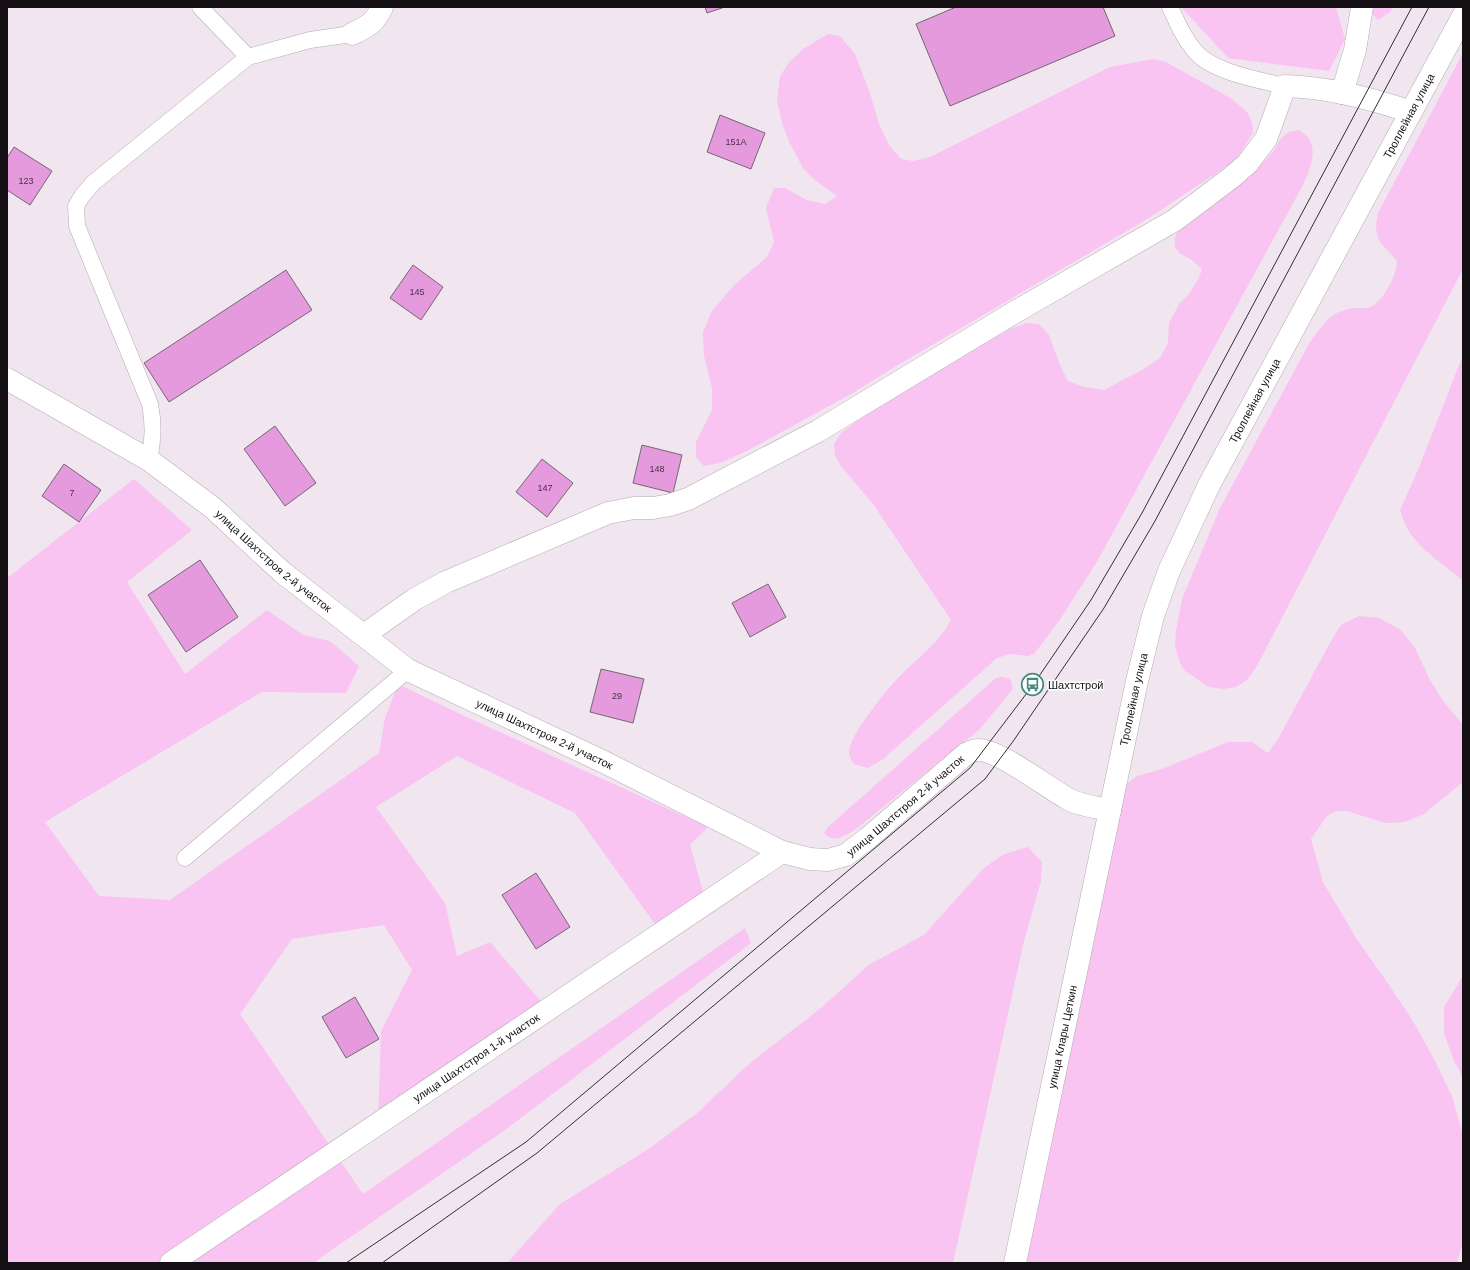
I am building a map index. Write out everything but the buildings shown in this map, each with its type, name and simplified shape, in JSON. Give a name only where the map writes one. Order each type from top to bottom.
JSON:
[{"type":"street","points":[[352,34],[366,27],[377,18],[382,7]]},
{"type":"street","points":[[1342,93],[1355,50],[1362,7]]},
{"type":"street","name":"Троллейная улица","points":[[1110,810],[1153,616],[1170,571],[1209,485],[1463,16]]},
{"type":"street","points":[[364,635],[415,599],[446,582],[608,513],[634,508],[653,508],[670,505],[688,499],[818,431],[1015,312],[1132,246],[1175,220],[1247,164],[1266,139],[1285,86],[1309,87],[1342,93],[1379,101],[1411,112]]},
{"type":"street","name":"улица Шахтстроя 2-й участок","points":[[7,379],[149,460],[213,508],[282,572],[408,670],[604,762],[782,852],[810,859],[828,860],[846,855],[966,754],[976,750],[1001,756],[1056,793],[1070,800],[1085,805],[1110,810]]},
{"type":"street","name":"улица Клары Цеткин","points":[[1015,1263],[1110,810]]},
{"type":"street","name":"улица Шахтстроя 1-й участок","points":[[171,1263],[782,852]]},
{"type":"lane","points":[[200,7],[248,57]]},
{"type":"lane","points":[[1170,7],[1194,52],[1212,64],[1235,73],[1285,86]]},
{"type":"lane","points":[[149,460],[153,443],[153,422],[150,404],[77,226],[76,206],[93,183],[248,57],[310,40],[352,34]]},
{"type":"lane","points":[[185,858],[408,670]]},
{"type":"shaded area","points":[[1181,7],[1336,7],[1345,39],[1329,71],[1228,58]]},
{"type":"shaded area","points":[[1371,7],[1393,7],[1390,12],[1378,20],[1370,11]]},
{"type":"shaded area","points":[[828,34],[840,36],[855,54],[870,93],[879,124],[889,145],[901,159],[913,161],[930,157],[1110,67],[1153,59],[1166,62],[1232,99],[1247,112],[1252,122],[1253,133],[1236,160],[1149,218],[851,394],[747,451],[720,463],[704,466],[696,457],[696,442],[712,410],[712,388],[704,356],[703,332],[712,311],[735,284],[767,257],[774,242],[766,208],[774,188],[785,188],[807,200],[825,204],[837,196],[816,181],[803,168],[790,144],[782,123],[777,100],[780,76],[790,61],[803,49]]},
{"type":"shaded area","points":[[1463,53],[1463,269],[1257,666],[1247,680],[1236,687],[1223,689],[1209,687],[1185,671],[1180,663],[1175,646],[1176,631],[1182,599],[1220,508],[1310,342],[1322,326],[1333,315],[1350,308],[1364,308],[1375,304],[1380,300],[1392,280],[1397,261],[1382,245],[1377,235],[1376,222],[1378,213]]},
{"type":"shaded area","points":[[1298,130],[1310,140],[1313,154],[1310,169],[1304,183],[1098,560],[1059,621],[1034,654],[1028,656],[1010,654],[997,658],[882,760],[868,768],[854,764],[849,753],[853,739],[861,726],[890,686],[934,643],[951,620],[873,504],[841,466],[835,456],[834,444],[841,433],[881,403],[1010,329],[1026,323],[1039,324],[1049,335],[1060,365],[1068,381],[1084,387],[1104,390],[1142,370],[1160,358],[1168,343],[1169,323],[1179,304],[1189,294],[1199,278],[1202,269],[1192,260],[1179,253],[1175,247],[1175,237],[1183,223],[1242,182],[1273,152],[1281,138],[1289,132]]},
{"type":"shaded area","points":[[1463,355],[1463,581],[1419,544],[1407,528],[1400,510],[1418,470]]},
{"type":"shaded area","points":[[134,479],[192,530],[127,582],[185,674],[267,610],[303,635],[330,641],[359,666],[346,693],[262,692],[45,822],[99,896],[170,900],[379,753],[385,718],[398,684],[458,713],[708,827],[690,845],[704,895],[655,924],[575,813],[457,756],[376,807],[445,903],[457,956],[490,942],[544,1005],[378,1122],[381,1031],[412,970],[384,925],[292,939],[240,1014],[363,1194],[745,928],[751,943],[505,1130],[313,1263],[7,1263],[7,578]]},
{"type":"shaded area","points":[[1359,616],[1379,618],[1401,630],[1415,648],[1430,680],[1444,702],[1463,725],[1463,782],[1424,814],[1405,822],[1385,823],[1347,811],[1336,811],[1327,816],[1311,839],[1323,882],[1356,938],[1413,1021],[1452,1096],[1463,1136],[1463,1242],[1457,1263],[1026,1263],[1125,785],[1137,776],[1162,769],[1228,742],[1252,742],[1268,753],[1278,739],[1341,625]]},
{"type":"shaded area","points":[[1002,677],[1010,679],[1012,690],[980,729],[856,829],[840,838],[835,839],[828,837],[824,833],[827,828],[996,678]]},
{"type":"shaded area","points":[[1028,847],[1042,862],[1041,881],[1024,941],[953,1263],[507,1263],[560,1204],[647,1150],[696,1114],[750,1063],[821,1008],[870,964],[924,935],[984,868],[1004,854]]},
{"type":"shaded area","points":[[1463,975],[1463,1077],[1454,1061],[1444,1033],[1444,1007]]},
{"type":"tram line","points":[[346,1263],[526,1142],[970,768],[1033,685],[1091,600],[1142,513],[1412,7]]},
{"type":"tram line","points":[[382,1263],[537,1153],[985,779],[1014,740],[1104,608],[1155,521],[1429,7]]},
{"type":"place","name":"Шахтстрой","points":[[1033,685]]}]
